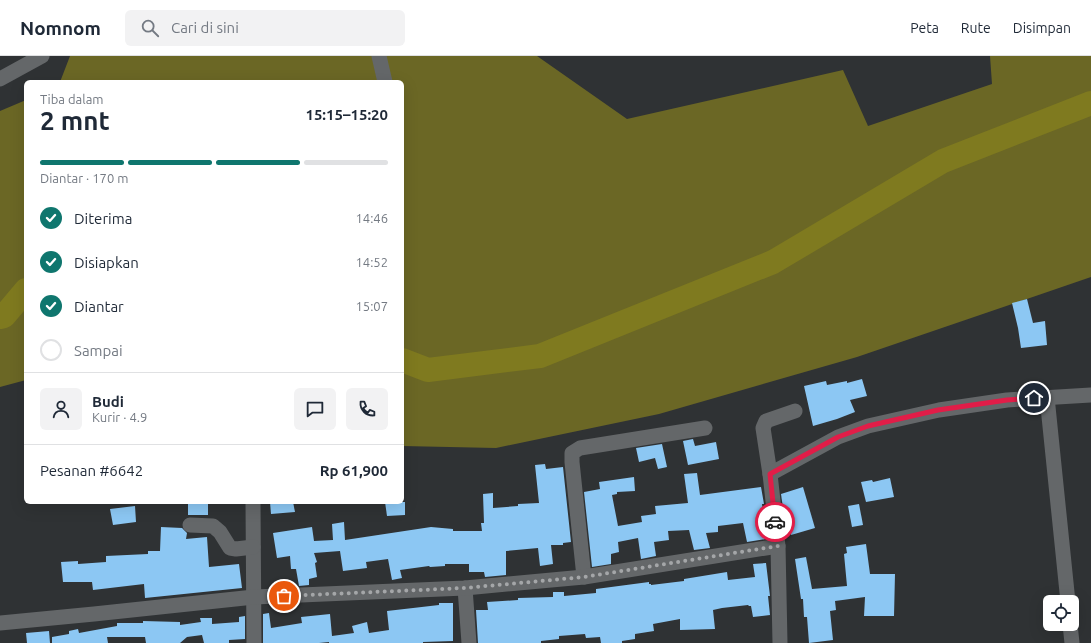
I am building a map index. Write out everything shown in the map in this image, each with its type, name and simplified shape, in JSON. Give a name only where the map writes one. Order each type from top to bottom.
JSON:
[{"type":"street","points":[[0,79],[42,56]]},
{"type":"street","points":[[380,56],[385,80]]},
{"type":"street","points":[[770,474],[838,437],[868,426],[938,410],[1007,400],[1091,395]]},
{"type":"street","points":[[1047,397],[1067,595]]},
{"type":"street","points":[[780,643],[778,546],[764,428],[766,421],[795,410]]},
{"type":"street","points":[[584,577],[572,454],[580,448],[705,428]]},
{"type":"street","points":[[253,504],[254,643]]},
{"type":"street","points":[[190,525],[213,526],[220,532],[230,548],[253,548]]},
{"type":"street","points":[[0,622],[94,614],[254,597],[465,588],[584,577],[778,546]]},
{"type":"street","points":[[465,588],[469,643]]},
{"type":"street","points":[[1071,631],[1072,643]]},
{"type":"shaded area","points":[[70,56],[537,56],[627,119],[843,70],[868,126],[992,84],[990,56],[1091,56],[1091,277],[857,357],[659,414],[496,448],[404,446],[404,80],[61,80]]},
{"type":"shaded area","points":[[24,101],[24,381],[0,387],[0,111]]},
{"type":"building","points":[[1027,299],[1033,323],[1045,321],[1047,345],[1021,348],[1012,303]]},
{"type":"building","points":[[862,379],[867,396],[850,400],[855,412],[813,426],[804,386],[826,381],[827,385],[847,381],[847,383]]},
{"type":"building","points":[[693,439],[695,446],[716,442],[719,459],[688,465],[683,441]]},
{"type":"building","points":[[662,444],[667,467],[658,469],[655,458],[639,462],[636,448]]},
{"type":"building","points":[[545,464],[546,469],[563,467],[571,542],[563,543],[563,545],[551,545],[553,564],[540,566],[538,548],[506,551],[506,575],[485,577],[484,572],[469,572],[469,564],[445,564],[445,566],[429,566],[400,570],[402,578],[392,580],[388,559],[366,562],[367,568],[343,571],[340,551],[314,553],[317,562],[315,563],[317,577],[309,579],[309,585],[299,586],[296,569],[291,569],[290,556],[277,558],[273,533],[312,527],[314,541],[333,540],[332,524],[344,522],[345,540],[431,527],[453,529],[453,531],[482,531],[481,523],[484,523],[483,494],[493,493],[493,508],[518,506],[518,504],[539,503],[535,465]]},
{"type":"building","points":[[697,473],[700,495],[761,487],[764,504],[762,504],[766,539],[747,542],[743,523],[718,526],[718,532],[706,533],[710,548],[694,550],[689,530],[668,531],[669,540],[654,542],[656,556],[641,559],[638,538],[618,542],[619,552],[611,554],[611,564],[592,567],[584,492],[600,489],[599,482],[634,477],[635,491],[617,492],[617,494],[612,495],[618,526],[642,522],[641,516],[656,514],[655,506],[688,503],[684,474]]},
{"type":"building","points":[[890,478],[894,497],[866,502],[861,482],[872,480],[873,482]]},
{"type":"building","points":[[803,487],[815,528],[791,535],[783,508],[781,494]]},
{"type":"building","points":[[405,502],[405,515],[387,516],[385,504],[404,504]]},
{"type":"building","points":[[188,504],[208,504],[208,515],[188,515]]},
{"type":"building","points":[[270,504],[293,504],[295,512],[271,514]]},
{"type":"building","points":[[859,504],[863,525],[852,527],[848,506]]},
{"type":"building","points":[[135,506],[136,522],[113,525],[110,509]]},
{"type":"building","points":[[161,527],[182,528],[187,533],[186,539],[207,537],[209,567],[239,564],[242,588],[145,598],[144,584],[93,590],[92,582],[63,582],[61,562],[78,561],[78,564],[106,562],[106,556],[148,554],[148,551],[160,551]]},
{"type":"building","points":[[866,544],[870,574],[895,574],[894,616],[864,616],[865,597],[835,601],[836,610],[830,611],[833,640],[809,643],[807,617],[804,617],[803,599],[801,599],[795,559],[806,557],[812,589],[847,586],[844,554],[847,553],[846,547]]},
{"type":"building","points":[[766,563],[770,596],[768,596],[770,615],[753,617],[751,606],[748,605],[722,608],[713,610],[715,629],[680,630],[680,619],[653,624],[654,631],[635,634],[635,639],[622,641],[622,643],[601,643],[600,637],[586,638],[585,634],[559,636],[559,639],[541,641],[541,643],[478,643],[476,610],[488,610],[487,602],[518,600],[518,598],[553,597],[553,592],[564,592],[564,596],[596,593],[596,589],[649,582],[651,585],[684,581],[684,579],[727,572],[728,580],[755,577],[753,564]]},
{"type":"building","points":[[439,603],[453,603],[453,641],[423,643],[263,643],[263,614],[269,613],[271,628],[302,623],[301,617],[330,614],[332,636],[354,633],[352,626],[367,622],[369,633],[389,630],[387,611],[439,605]]},
{"type":"building","points":[[245,616],[245,639],[229,640],[229,643],[204,643],[202,635],[187,637],[180,643],[146,643],[145,637],[107,637],[108,643],[52,643],[52,637],[69,634],[69,631],[78,629],[79,633],[117,626],[117,623],[143,623],[143,621],[180,622],[180,625],[201,622],[200,618],[212,618],[212,624],[239,622],[239,617]]},
{"type":"building","points":[[49,631],[50,643],[27,643],[26,633]]},
{"type":"waterway","points":[[404,361],[428,370],[540,356],[773,262],[943,161],[1091,103]]},
{"type":"waterway","points":[[0,317],[4,316],[24,292]]},
{"type":"way so far","points":[[284,596],[465,588],[584,577],[778,546],[775,522]]},
{"type":"route","points":[[775,522],[770,474],[838,437],[868,426],[938,410],[1007,400],[1034,398]]}]
